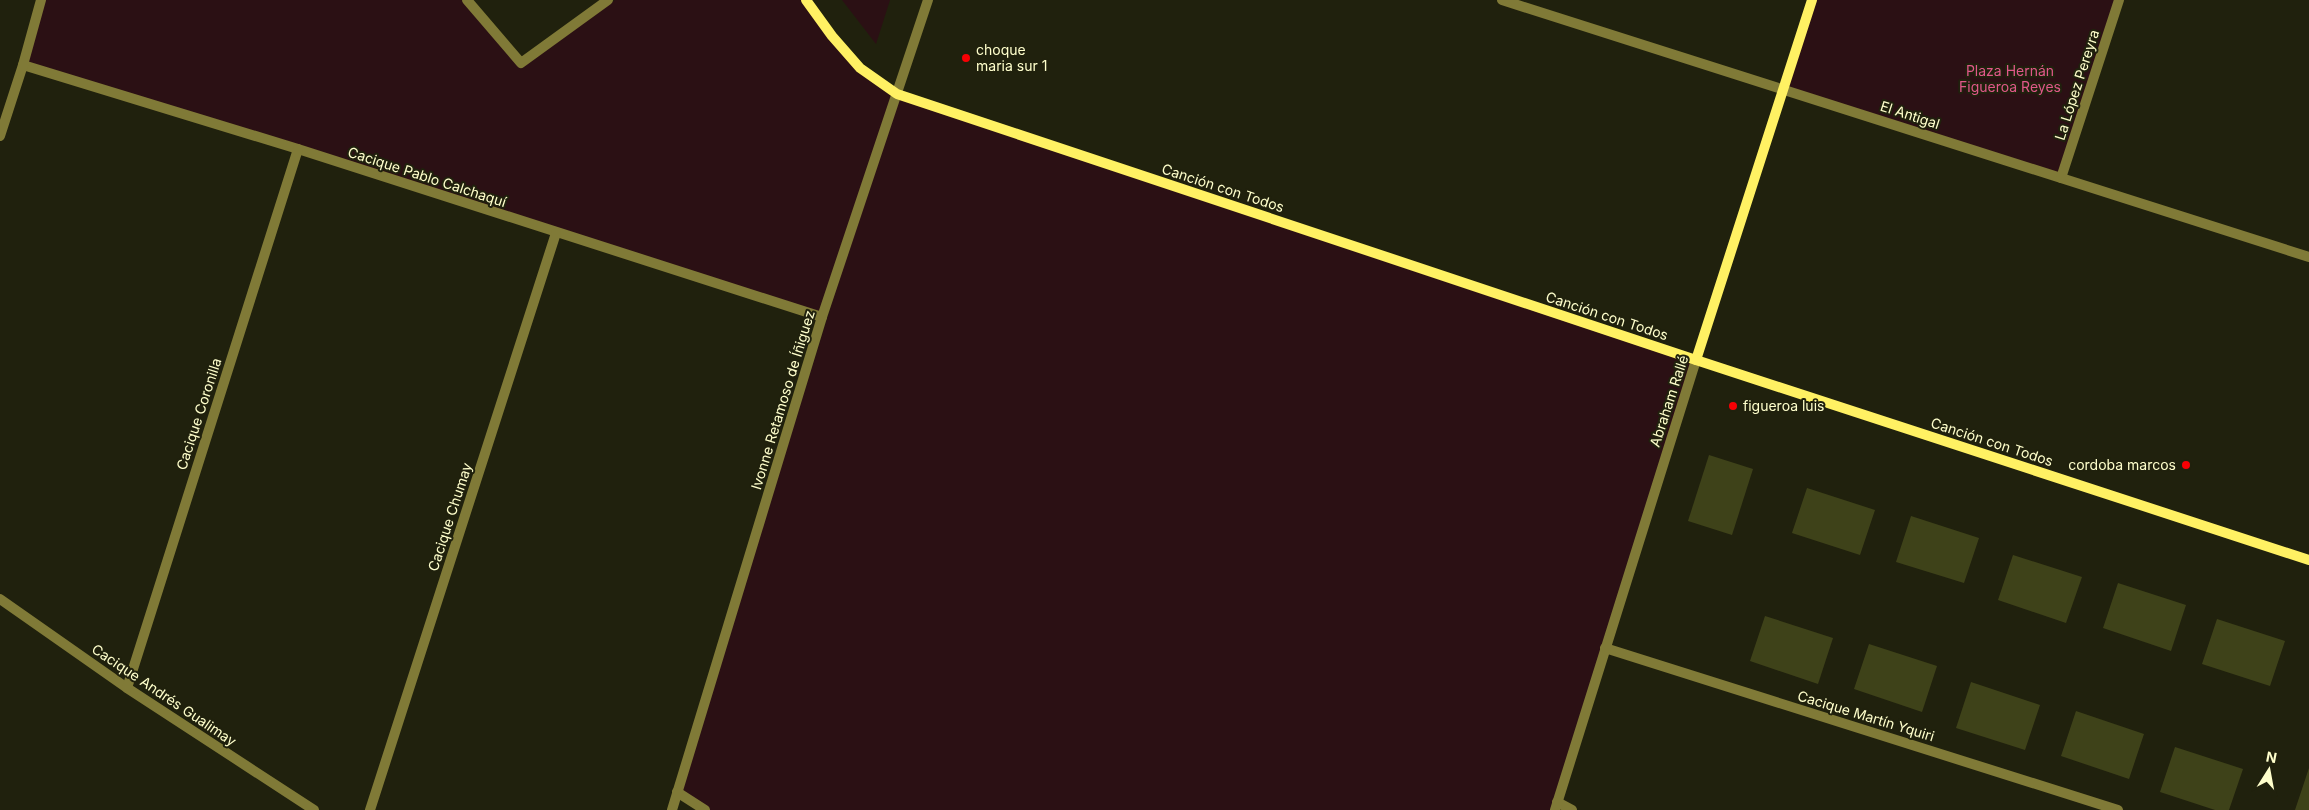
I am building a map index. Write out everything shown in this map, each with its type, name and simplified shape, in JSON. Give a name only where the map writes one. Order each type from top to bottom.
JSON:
[{"type":"street","points":[[0,136],[23,65],[41,0]]},
{"type":"street","points":[[467,0],[521,63],[608,0]]},
{"type":"street","name":"Canción con Todos","points":[[806,0],[832,36],[860,68],[897,94],[1696,360],[2309,560]]},
{"type":"street","name":"Ivonne Retamoso de Íñiguez","points":[[672,810],[822,317],[928,0]]},
{"type":"street","name":"El Antigal","points":[[1502,0],[2309,257]]},
{"type":"street","name":"Abraham Rallé","points":[[1556,806],[1696,360],[1812,0]]},
{"type":"street","name":"La López Pereyra","points":[[2061,178],[2119,0]]},
{"type":"street","name":"Cacique Pablo Calchaquí","points":[[23,65],[298,149],[822,317]]},
{"type":"street","name":"Cacique Coronilla","points":[[127,688],[298,149]]},
{"type":"street","name":"Cacique Chumay","points":[[370,810],[556,233]]},
{"type":"street","name":"Cacique Andrés Gualimay","points":[[0,600],[127,688],[314,810]]},
{"type":"street","name":"Cacique Martín Yquiri","points":[[1605,648],[2118,810]]},
{"type":"street","points":[[677,792],[705,810]]},
{"type":"street","points":[[1556,806],[1572,810]]},
{"type":"green space","points":[[43,0],[462,0],[521,68],[615,0],[803,0],[856,70],[892,95],[821,314],[25,64]]},
{"type":"green space","points":[[842,0],[890,0],[876,44]]},
{"type":"green space","name":"Plaza Hernán Figueroa Reyes","points":[[1814,0],[2119,0],[2061,177],[1786,89]]},
{"type":"green space","points":[[897,95],[1695,360],[1553,810],[707,810],[679,792]]},
{"type":"building","points":[[1709,455],[1753,469],[1732,535],[1688,521]]},
{"type":"building","points":[[1807,488],[1875,510],[1860,555],[1792,533]]},
{"type":"building","points":[[1911,516],[1979,538],[1964,583],[1896,562]]},
{"type":"building","points":[[2013,555],[2082,577],[2066,623],[1998,600]]},
{"type":"building","points":[[2118,583],[2186,605],[2171,651],[2103,628]]},
{"type":"building","points":[[1765,616],[1833,638],[1818,684],[1750,661]]},
{"type":"building","points":[[2217,619],[2285,641],[2270,686],[2202,664]]},
{"type":"building","points":[[1869,644],[1937,666],[1922,712],[1854,689]]},
{"type":"building","points":[[1971,682],[2040,705],[2025,750],[1956,728]]},
{"type":"building","points":[[2076,711],[2144,734],[2129,779],[2061,756]]},
{"type":"building","points":[[2175,747],[2243,769],[2229,810],[2215,810],[2160,792]]},
{"type":"building","points":[[2309,768],[2309,810],[2295,810]]},
{"type":"place","name":"choque maria sur 1","points":[[966,58]]},
{"type":"place","name":"figueroa luis","points":[[1733,406]]},
{"type":"place","name":"cordoba marcos","points":[[2186,465]]}]
